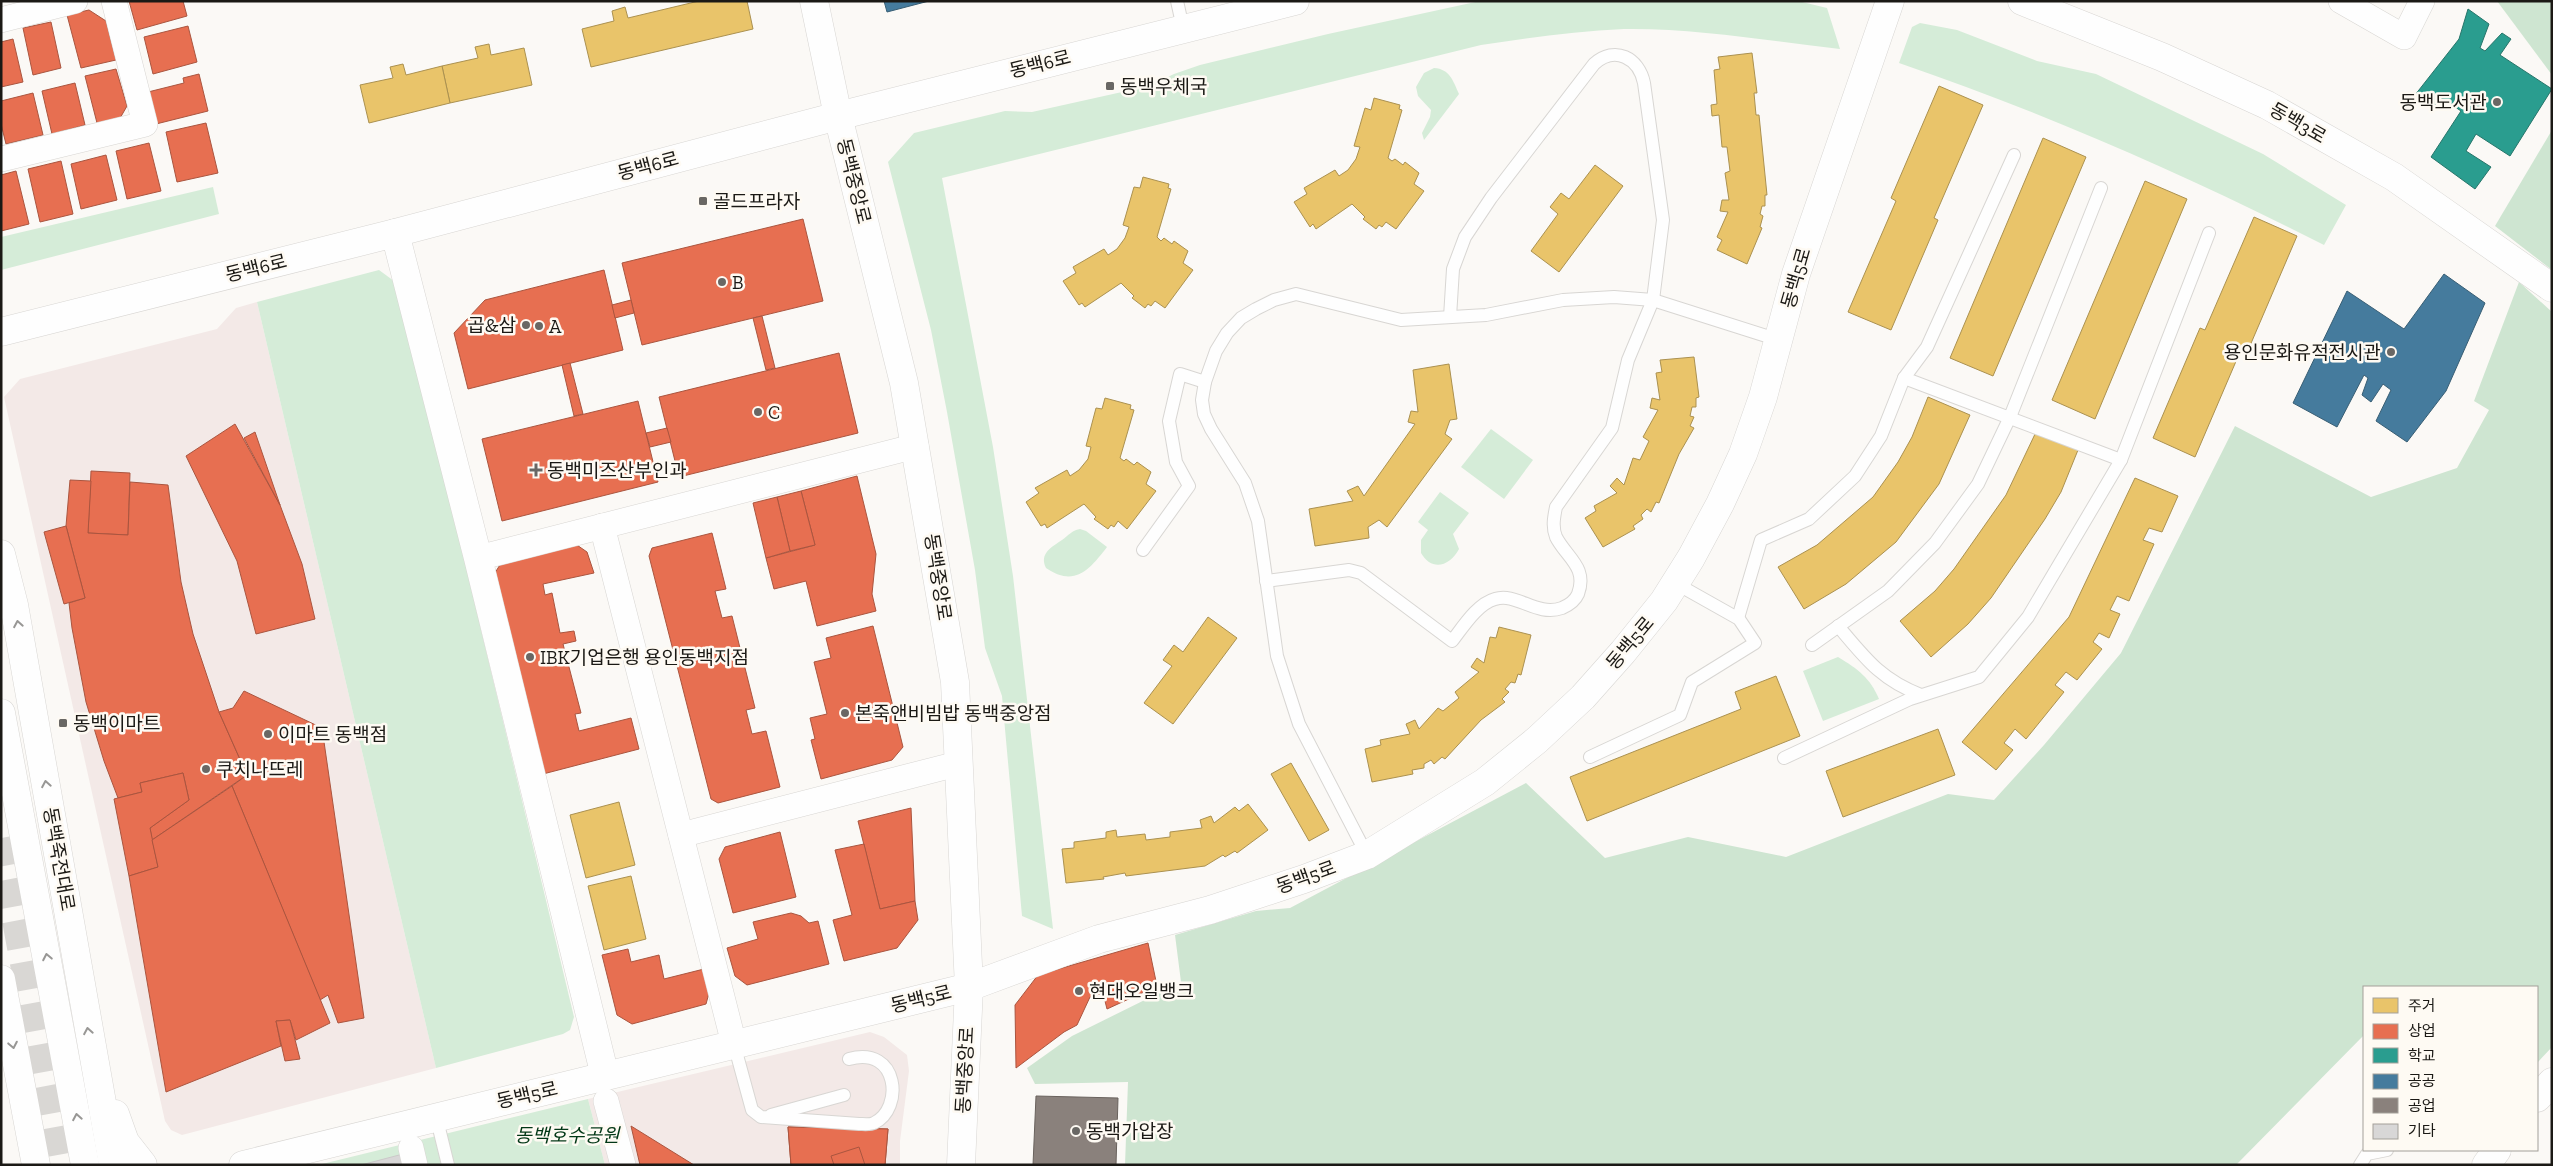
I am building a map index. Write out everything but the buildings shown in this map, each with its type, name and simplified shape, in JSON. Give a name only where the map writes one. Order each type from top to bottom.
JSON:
[{"type":"street","points":[[1,20],[75,1]]},
{"type":"street","points":[[1,159],[145,124],[114,1]]},
{"type":"street","name":"동백중앙로","points":[[814,1],[838,116],[904,383],[955,682],[969,987],[961,1165]]},
{"type":"street","name":"동백6로","points":[[1,332],[395,233],[838,116],[1295,1]]},
{"type":"street","name":"동백5로","points":[[243,1165],[436,1116],[606,1088],[734,1044],[969,987],[1099,939],[1210,910],[1304,879],[1367,855],[1485,782],[1537,740],[1583,697],[1623,652],[1675,583],[1720,504],[1743,454],[1779,340],[1799,264],[1890,1]]},
{"type":"street","name":"동백3로","points":[[2022,1],[2162,57],[2267,105],[2394,177],[2552,288]]},
{"type":"street","points":[[2342,1],[2404,37],[2422,1]]},
{"type":"street","points":[[395,233],[478,558],[623,1165]]},
{"type":"street","points":[[478,558],[916,446]]},
{"type":"street","points":[[602,526],[734,1044]]},
{"type":"street","name":"동백죽전대로","points":[[1,554],[14,605],[112,1165]]},
{"type":"street","name":"동백죽전대로","points":[[1,713],[85,1165]]},
{"type":"street","points":[[681,835],[958,764]]},
{"type":"street","points":[[1,979],[36,1165]]},
{"type":"street","points":[[94,1065],[125,1142],[143,1165]]},
{"type":"street","points":[[2538,1097],[2552,1082]]},
{"type":"street","points":[[2486,1165],[2496,1151]]},
{"type":"lane","points":[[1177,1],[1183,28]]},
{"type":"lane","points":[[1266,581],[1349,570],[1361,573],[1452,641],[1482,606],[1496,598],[1511,599],[1541,610],[1556,610],[1570,605],[1578,595],[1581,582],[1580,571],[1556,536],[1553,522],[1556,507],[1612,428],[1628,360],[1653,300],[1663,220],[1644,83],[1642,72],[1637,64],[1621,54],[1611,54],[1602,57],[1594,64],[1491,198],[1465,237],[1453,269],[1450,317]]},
{"type":"lane","points":[[1738,618],[1761,540],[1809,519],[1855,476],[1880,436],[1904,378],[1927,347],[2014,155]]},
{"type":"lane","points":[[1812,645],[1888,591],[1935,543],[1978,484],[2010,417],[2101,188]]},
{"type":"lane","points":[[1784,758],[1921,695],[1979,676],[2028,617],[2121,460],[2209,233]]},
{"type":"lane","points":[[1367,855],[1299,724],[1277,656],[1258,521],[1244,483],[1204,414],[1202,400],[1205,382],[1216,351],[1227,333],[1241,318],[1274,300],[1296,294],[1401,320],[1486,315],[1579,299],[1614,297],[1653,300],[1779,340]]},
{"type":"lane","points":[[1143,550],[1189,486],[1176,462],[1169,421],[1180,374],[1205,382]]},
{"type":"lane","points":[[1904,378],[2121,460]]},
{"type":"lane","points":[[1590,757],[1680,715],[1692,682],[1755,643],[1738,618],[1675,583]]},
{"type":"lane","points":[[1838,626],[1871,666],[1898,686],[1921,695]]},
{"type":"lane","points":[[734,1044],[752,1110],[761,1117],[859,1124],[875,1123],[887,1111],[893,1089],[890,1072],[878,1061],[862,1056],[849,1059]]},
{"type":"lane","points":[[761,1117],[844,1094]]},
{"type":"lane","points":[[436,1116],[448,1165]]},
{"type":"lane","points":[[2360,1165],[2367,1154],[2382,1151]]},
{"type":"shaded area","points":[[257,302],[436,1068],[182,1135],[171,1130],[165,1121],[4,397],[20,379],[217,329],[236,308]]},
{"type":"shaded area","points":[[870,1032],[884,1037],[907,1055],[909,1071],[900,1141],[900,1165],[605,1165],[588,1099]]},
{"type":"green space","points":[[1480,1],[1798,1],[1827,8],[1840,49],[1705,33],[1651,29],[1588,31],[1499,42],[942,178],[993,447],[1013,576],[1053,929],[1022,916],[1002,696],[985,648],[975,570],[931,330],[888,162],[914,133],[1005,111],[1032,112],[1149,86],[1174,74],[1200,65],[1328,34]]},
{"type":"green space","points":[[2497,1],[2552,1],[2552,75]]},
{"type":"green space","points":[[1920,23],[1957,30],[2037,61],[2096,74],[2263,154],[2346,205],[2324,245],[2220,194],[2114,146],[1954,82],[1899,63],[1912,27]]},
{"type":"green space","points":[[1434,68],[1447,73],[1453,80],[1459,94],[1424,140],[1422,133],[1430,117],[1431,110],[1418,96],[1416,87],[1424,73]]},
{"type":"green space","points":[[2552,130],[2552,270],[2495,226]]},
{"type":"green space","points":[[213,187],[219,214],[1,270],[1,237]]},
{"type":"green space","points":[[379,270],[398,284],[574,1017],[570,1030],[563,1034],[436,1068],[257,302]]},
{"type":"green space","points":[[2519,282],[2552,312],[2552,1047],[2538,1062],[2538,986],[2363,986],[2363,1036],[2236,1165],[1125,1165],[1128,1082],[1035,1084],[1027,1068],[1072,1036],[1181,982],[1175,935],[1256,911],[1290,908],[1526,783],[1605,858],[1688,837],[1786,857],[1948,794],[1994,800],[2044,745],[2121,653],[2235,426],[2371,497],[2457,468],[2489,410],[2474,401]]},
{"type":"green space","points":[[1491,429],[1533,460],[1504,499],[1461,467]]},
{"type":"green space","points":[[1440,492],[1469,513],[1453,534],[1459,549],[1446,563],[1435,565],[1425,559],[1421,553],[1421,540],[1428,530],[1418,522]]},
{"type":"green space","points":[[1080,529],[1086,531],[1107,547],[1088,569],[1074,576],[1056,574],[1046,568],[1044,563],[1045,554],[1072,532]]},
{"type":"green space","points":[[1838,657],[1863,675],[1872,685],[1879,699],[1823,721],[1803,671]]},
{"type":"green space","name":"동백호수공원","points":[[588,1099],[605,1165],[318,1165]]},
{"type":"tunnel","points":[[1,838],[61,1165]]},
{"type":"place","name":"동백우체국","points":[[1110,86]]},
{"type":"place","name":"동백도서관","points":[[2497,102]]},
{"type":"place","name":"골드프라자","points":[[703,201]]},
{"type":"place","name":"B","points":[[722,282]]},
{"type":"place","name":"곱&삼","points":[[526,325]]},
{"type":"place","name":"A","points":[[539,326]]},
{"type":"place","name":"용인문화유적전시관","points":[[2391,352]]},
{"type":"place","name":"C","points":[[758,412]]},
{"type":"place","name":"동백미즈산부인과","points":[[536,470]]},
{"type":"place","name":"IBK기업은행 용인동백지점","points":[[530,657]]},
{"type":"place","name":"본죽앤비빔밥 동백중앙점","points":[[845,713]]},
{"type":"place","name":"동백이마트","points":[[63,723]]},
{"type":"place","name":"이마트 동백점","points":[[268,734]]},
{"type":"place","name":"쿠치나뜨레","points":[[206,769]]},
{"type":"place","name":"현대오일뱅크","points":[[1079,991]]},
{"type":"place","name":"동백가압장","points":[[1076,1131]]}]
